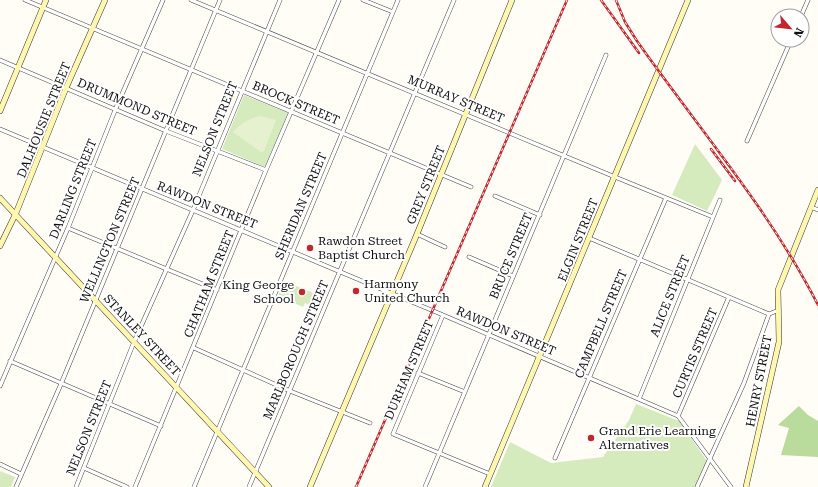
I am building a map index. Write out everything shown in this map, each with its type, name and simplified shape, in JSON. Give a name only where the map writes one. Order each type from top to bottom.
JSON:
[{"type":"main road","points":[[0,111],[46,0]]},
{"type":"main road","name":"DALHOUSIE STREET","points":[[0,246],[16,213],[66,88],[105,0]]},
{"type":"main road","name":"GREY STREET","points":[[310,487],[442,174],[512,0]]},
{"type":"main road","name":"ELGIN STREET","points":[[485,487],[688,0]]},
{"type":"main road","name":"HENRY STREET","points":[[746,487],[779,342],[778,290],[818,190]]},
{"type":"main road","name":"STANLEY STREET","points":[[0,198],[16,213],[269,487]]},
{"type":"street","name":"BROCK STREET","points":[[25,0],[471,187]]},
{"type":"street","name":"DARLING STREET","points":[[0,386],[56,257],[116,108],[163,0]]},
{"type":"street","name":"MURRAY STREET","points":[[191,0],[317,51],[614,177],[713,217]]},
{"type":"street","name":"WELLINGTON STREET","points":[[16,487],[61,384],[220,0]]},
{"type":"street","name":"NELSON STREET","points":[[76,487],[134,342],[193,210],[280,0]]},
{"type":"street","name":"CHATHAM STREET","points":[[135,487],[218,290],[266,170],[339,0]]},
{"type":"street","points":[[363,0],[393,12]]},
{"type":"street","name":"SHERIDAN STREET","points":[[194,487],[218,433],[398,0]]},
{"type":"street","name":"MARLBOROUGH STREET","points":[[249,487],[341,272],[414,93],[454,0]]},
{"type":"street","points":[[747,141],[788,48]]},
{"type":"street","name":"BRUCE STREET","points":[[425,487],[606,55]]},
{"type":"street","name":"DRUMMOND STREET","points":[[0,60],[166,130],[266,170]]},
{"type":"street","name":"RAWDON STREET","points":[[0,129],[142,190],[293,251],[678,416]]},
{"type":"street","points":[[495,196],[540,215]]},
{"type":"street","name":"CAMPBELL STREET","points":[[555,458],[666,198]]},
{"type":"street","name":"ALICE STREET","points":[[639,399],[720,200]]},
{"type":"street","points":[[811,207],[818,210]]},
{"type":"street","points":[[68,228],[218,290]]},
{"type":"street","points":[[417,234],[446,247]]},
{"type":"street","points":[[589,238],[769,314],[779,310]]},
{"type":"street","points":[[469,257],[513,276]]},
{"type":"street","name":"CURTIS STREET","points":[[678,416],[729,297]]},
{"type":"street","points":[[697,487],[744,383],[769,314]]},
{"type":"street","name":"DURHAM STREET","points":[[439,453],[393,434],[443,315]]},
{"type":"street","points":[[194,348],[290,391],[370,423]]},
{"type":"street","points":[[10,361],[161,426]]},
{"type":"street","points":[[418,373],[465,392]]},
{"type":"street","points":[[678,416],[731,487]]},
{"type":"street","points":[[439,453],[490,474]]},
{"type":"street","points":[[0,464],[21,474]]},
{"type":"street","points":[[84,468],[127,487]]},
{"type":"green space","points":[[244,95],[288,113],[265,167],[222,149]]},
{"type":"green space","points":[[260,116],[276,120],[264,151],[261,152],[233,132],[245,122]]},
{"type":"green space","points":[[695,144],[722,180],[707,211],[672,195]]},
{"type":"green space","points":[[283,283],[293,288],[294,285],[323,297],[319,306],[314,304],[312,306],[305,303],[303,307],[278,296]]},
{"type":"green space","points":[[636,404],[679,421],[707,461],[696,487],[491,487],[510,442],[551,463],[603,457],[629,420]]},
{"type":"green space","points":[[799,406],[808,415],[818,421],[818,457],[781,455],[789,428],[778,425]]},
{"type":"green space","points":[[0,471],[15,477],[11,487],[0,487]]},
{"type":"railway","points":[[356,487],[567,0]]},
{"type":"railway","points":[[601,0],[639,53]]},
{"type":"railway","points":[[616,0],[625,22],[637,41],[756,202],[799,270],[818,305]]},
{"type":"railway","points":[[711,149],[735,181]]},
{"type":"place","name":"Rawdon Street Baptist Church","points":[[310,248]]},
{"type":"place","name":"Harmony United Church","points":[[356,291]]},
{"type":"place","name":"King George School","points":[[302,292]]},
{"type":"place","name":"Grand Erie Learning Alternatives","points":[[591,438]]}]
